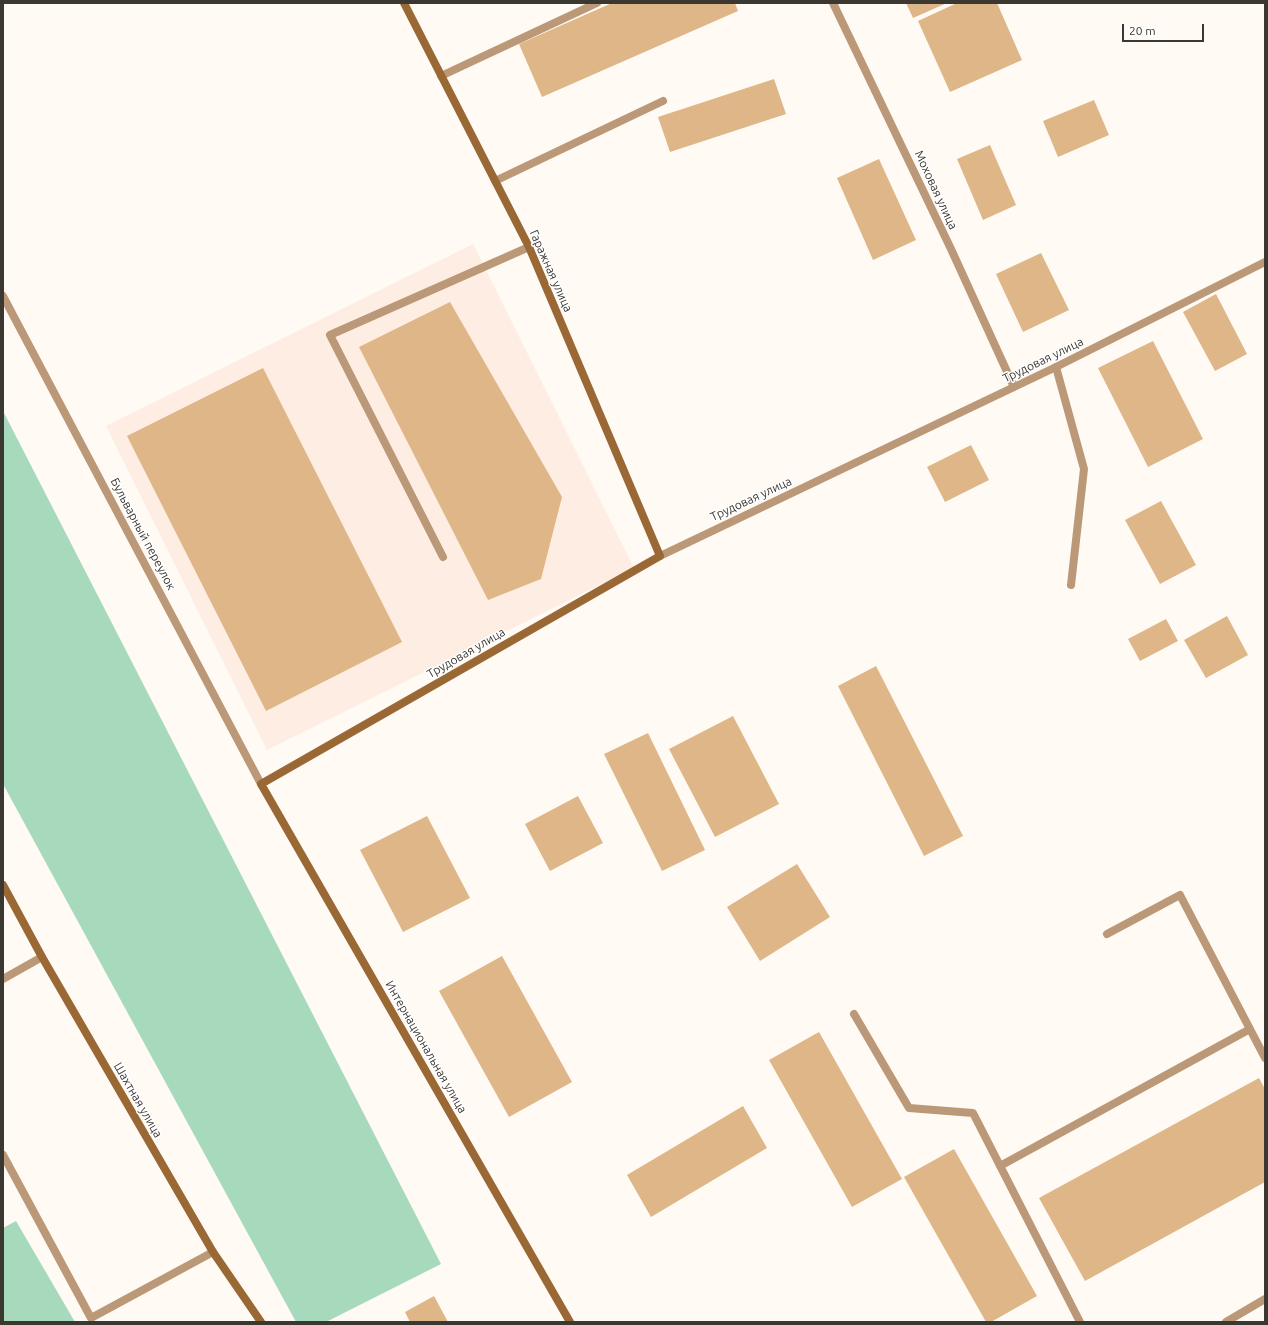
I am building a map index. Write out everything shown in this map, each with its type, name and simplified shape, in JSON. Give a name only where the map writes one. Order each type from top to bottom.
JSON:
[{"type":"street","name":"Гаражная улица","points":[[404,3],[529,247],[660,556]]},
{"type":"street","points":[[441,76],[597,3]]},
{"type":"street","name":"Моховая улица","points":[[834,3],[951,249],[1014,387]]},
{"type":"street","points":[[495,181],[663,101]]},
{"type":"street","points":[[443,557],[330,335],[529,247]]},
{"type":"street","name":"Трудовая улица","points":[[261,784],[660,556],[1056,367],[1265,262]]},
{"type":"street","name":"Бульварный переулок","points":[[3,296],[261,784]]},
{"type":"street","points":[[1056,367],[1084,469],[1071,585]]},
{"type":"street","name":"Интернациональная улица","points":[[261,784],[570,1322]]},
{"type":"street","name":"Шахтная улица","points":[[3,885],[42,957],[213,1252],[261,1322]]},
{"type":"street","points":[[1107,934],[1180,895],[1265,1058]]},
{"type":"street","points":[[3,979],[42,957]]},
{"type":"street","points":[[854,1014],[909,1108],[973,1113],[1080,1322]]},
{"type":"street","points":[[1000,1166],[1250,1029]]},
{"type":"street","points":[[3,1155],[91,1318],[213,1252]]},
{"type":"street","points":[[1226,1322],[1265,1299]]},
{"type":"shaded area","points":[[473,244],[634,568],[267,750],[106,426]]},
{"type":"green space","points":[[3,411],[441,1264],[326,1322],[296,1322],[3,784]]},
{"type":"green space","points":[[16,1221],[75,1322],[3,1322],[3,1228]]},
{"type":"building","points":[[612,3],[735,3],[738,11],[542,97],[519,44]]},
{"type":"building","points":[[906,3],[947,3],[913,18]]},
{"type":"building","points":[[957,3],[997,3],[1022,60],[950,92],[918,21]]},
{"type":"building","points":[[774,79],[786,114],[670,152],[658,117]]},
{"type":"building","points":[[1094,100],[1109,135],[1058,157],[1043,121]]},
{"type":"building","points":[[990,145],[1016,205],[983,220],[957,159]]},
{"type":"building","points":[[879,159],[916,240],[873,260],[837,178]]},
{"type":"building","points":[[1041,253],[1069,310],[1023,332],[996,274]]},
{"type":"building","points":[[1216,294],[1247,354],[1215,371],[1183,312]]},
{"type":"building","points":[[450,302],[562,497],[541,579],[488,600],[359,347]]},
{"type":"building","points":[[1153,341],[1203,439],[1148,467],[1098,368]]},
{"type":"building","points":[[263,368],[402,642],[266,711],[127,436]]},
{"type":"building","points":[[971,445],[989,480],[945,502],[927,467]]},
{"type":"building","points":[[1161,501],[1196,565],[1160,584],[1125,520]]},
{"type":"building","points":[[1227,616],[1248,655],[1206,678],[1184,640]]},
{"type":"building","points":[[1166,619],[1178,641],[1140,661],[1128,639]]},
{"type":"building","points":[[876,666],[963,836],[924,856],[838,686]]},
{"type":"building","points":[[733,716],[779,804],[715,837],[669,749]]},
{"type":"building","points":[[648,733],[705,850],[662,871],[604,754]]},
{"type":"building","points":[[578,796],[603,843],[550,871],[525,824]]},
{"type":"building","points":[[427,816],[470,898],[403,932],[360,850]]},
{"type":"building","points":[[797,864],[830,917],[760,961],[727,907]]},
{"type":"building","points":[[502,956],[572,1082],[509,1117],[439,991]]},
{"type":"building","points":[[819,1032],[902,1179],[852,1207],[769,1060]]},
{"type":"building","points":[[1259,1078],[1265,1089],[1265,1182],[1085,1281],[1039,1198]]},
{"type":"building","points":[[743,1106],[767,1148],[651,1217],[627,1175]]},
{"type":"building","points":[[954,1149],[1037,1296],[991,1322],[986,1322],[904,1177]]},
{"type":"building","points":[[434,1296],[448,1322],[410,1322],[405,1312]]}]
